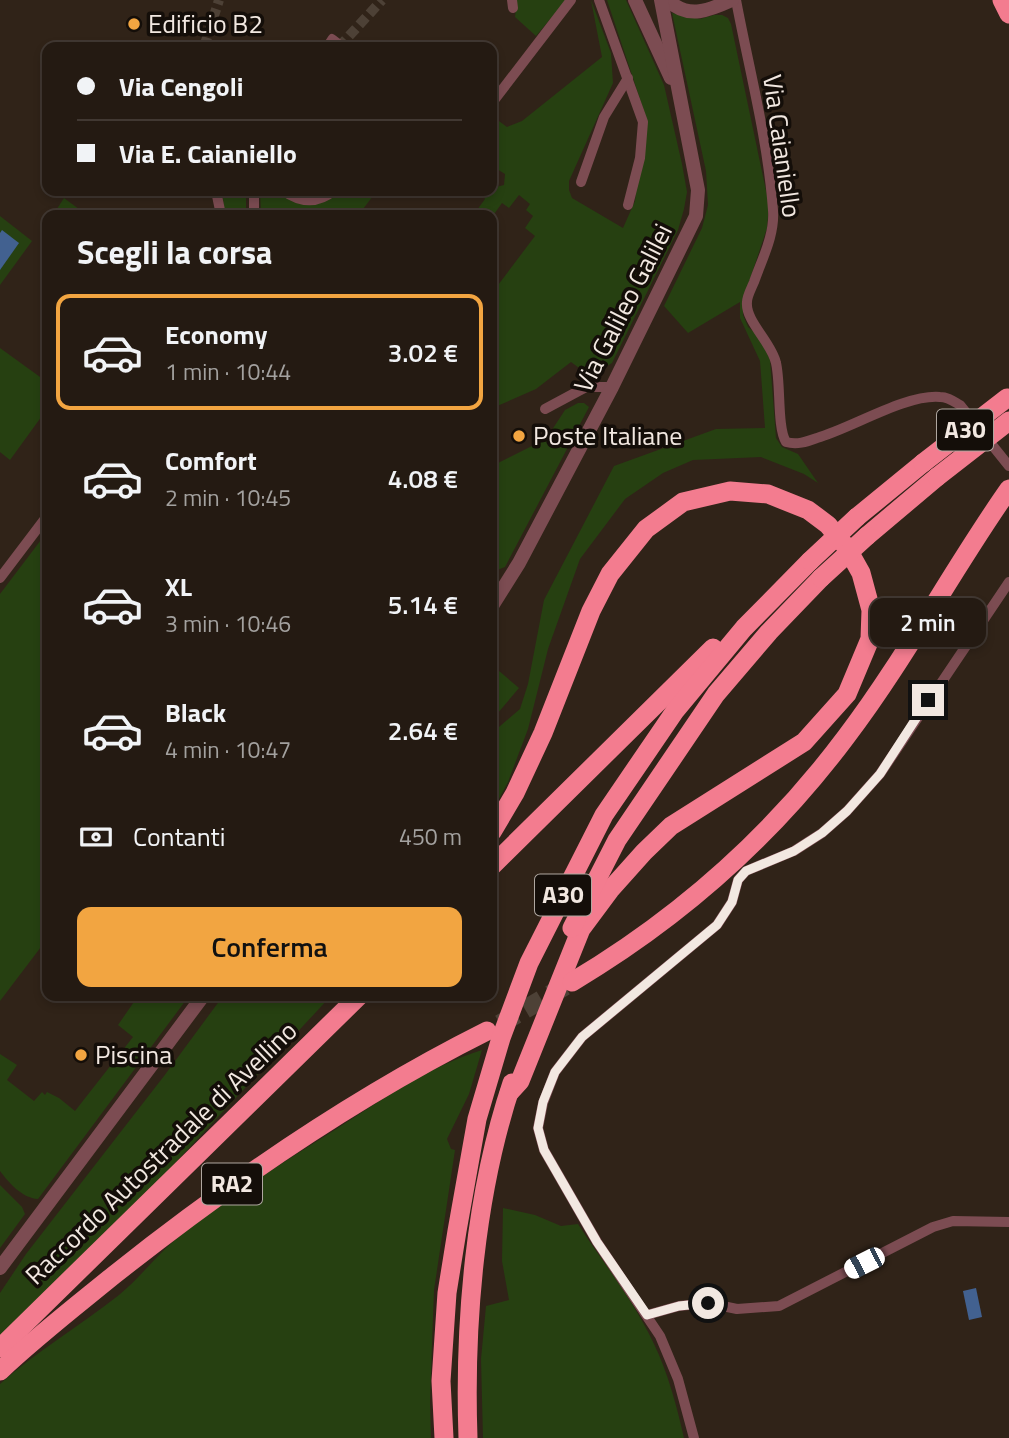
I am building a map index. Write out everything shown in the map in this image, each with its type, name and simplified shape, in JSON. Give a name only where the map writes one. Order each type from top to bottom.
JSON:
[{"type":"highway","points":[[1002,0],[1009,13]]},
{"type":"highway","name":"A30","points":[[444,1438],[442,1381],[447,1293],[477,1119],[500,1038],[529,963],[604,815],[675,711],[765,606],[856,517],[1008,397]]},
{"type":"highway","name":"A30","points":[[468,1438],[466,1382],[471,1294],[497,1138],[544,987],[588,894],[617,840],[716,694],[769,632],[821,578],[867,536],[1009,421]]},
{"type":"highway","points":[[572,982],[625,951],[674,913],[740,857],[796,798],[847,737],[1009,489]]},
{"type":"highway","points":[[497,824],[515,793],[542,733],[591,611],[610,574],[646,529],[683,502],[730,491],[768,494],[808,510],[828,525],[847,548],[861,573],[871,610],[870,639],[847,694],[804,742],[671,826],[643,852],[610,890],[581,929],[520,1081],[509,1093]]},
{"type":"highway","points":[[497,861],[705,656],[765,606]]},
{"type":"highway","points":[[177,1174],[204,1136],[339,1001]]},
{"type":"highway","name":"Raccordo Autostradale di Avellino","points":[[0,1348],[354,1001]]},
{"type":"highway","name":"RA2","points":[[0,1371],[176,1225],[252,1170],[419,1065],[486,1031]]},
{"type":"street","points":[[497,96],[571,0]]},
{"type":"street","points":[[599,0],[643,122],[640,158],[628,205]]},
{"type":"street","name":"Via Galileo Galilei","points":[[635,0],[681,104]]},
{"type":"street","name":"Via Galileo Galilei","points":[[497,593],[519,563],[612,387],[696,216],[698,190],[661,0]]},
{"type":"street","points":[[668,0],[690,13],[702,12],[734,0]]},
{"type":"street","name":"Via Caianiello","points":[[734,0],[763,143],[774,214],[771,233],[747,302],[750,315],[776,361],[782,435],[786,442],[795,444],[850,427],[918,399],[938,396],[960,405],[1009,466]]},
{"type":"street","points":[[581,182],[604,117],[628,78]]},
{"type":"street","points":[[289,196],[308,203],[328,196]]},
{"type":"street","points":[[545,409],[586,387],[612,387]]},
{"type":"street","points":[[0,578],[42,523]]},
{"type":"street","points":[[694,1438],[678,1379],[660,1336],[597,1242],[544,1150],[538,1128],[543,1102],[555,1072],[582,1037],[717,925],[732,902],[738,880],[746,871],[794,851],[822,833],[847,811],[880,774],[1009,583]]},
{"type":"street","points":[[0,1268],[199,1001]]},
{"type":"street","points":[[647,1315],[679,1306],[708,1303],[737,1309],[779,1306],[933,1227],[953,1222],[1009,1222]]},
{"type":"green space","points":[[517,0],[566,0],[536,36],[515,17]]},
{"type":"green space","points":[[591,0],[611,53],[613,83],[569,181],[572,198],[623,228],[635,201],[645,114],[607,0],[626,0],[664,85],[682,164],[687,192],[678,230],[612,363],[590,376],[571,362],[536,389],[497,406],[497,286],[535,236],[525,228],[533,216],[526,210],[530,204],[519,195],[509,208],[502,203],[497,210],[477,210],[485,199],[484,196],[497,196],[497,187],[504,185],[505,174],[497,169],[497,120],[507,127],[522,121],[602,57]]},
{"type":"green space","points":[[672,13],[700,19],[722,15],[728,18],[731,24],[769,205],[767,228],[743,300],[743,315],[748,327],[759,336],[770,360],[776,438],[782,447],[798,454],[818,483],[804,474],[761,457],[693,460],[663,473],[625,499],[580,559],[548,649],[528,729],[508,782],[497,803],[497,729],[520,709],[528,684],[544,600],[614,466],[716,429],[765,428],[760,361],[740,318],[740,302],[688,333],[664,306],[702,228],[708,205],[706,171]]},
{"type":"green space","points":[[223,196],[246,196],[246,210],[224,210]]},
{"type":"green space","points":[[260,196],[293,196],[308,203],[325,196],[373,196],[364,210],[261,210]]},
{"type":"green space","points":[[64,198],[80,210],[56,210]]},
{"type":"green space","points":[[0,216],[32,241],[0,285]]},
{"type":"green space","points":[[0,348],[42,378],[42,416],[10,460],[0,452]]},
{"type":"green space","points":[[578,403],[589,407],[505,567],[497,570],[497,464],[546,439],[565,410]]},
{"type":"green space","points":[[42,539],[42,946],[0,1001],[0,594]]},
{"type":"green space","points":[[497,669],[519,688],[497,714]]},
{"type":"green space","points":[[135,1001],[185,1001],[38,1199],[21,1193],[0,1171],[0,1054],[17,1065],[7,1080],[34,1101],[42,1092],[45,1095],[47,1092],[75,1111],[133,1037],[118,1025]]},
{"type":"green space","points":[[219,1001],[326,1001],[149,1191],[0,1339],[0,1293],[26,1254]]},
{"type":"green space","points":[[482,1050],[469,1094],[447,1139],[451,1149],[455,1150],[434,1290],[431,1438],[0,1438],[0,1384],[119,1295],[180,1236],[257,1180],[390,1095],[425,1074]]},
{"type":"green space","points":[[0,1185],[22,1207],[25,1214],[0,1248]]},
{"type":"green space","points":[[503,1208],[535,1215],[561,1226],[578,1224],[628,1298],[654,1344],[672,1390],[684,1438],[483,1438],[481,1359],[486,1306],[509,1300],[502,1261]]},
{"type":"water","points":[[2,230],[19,243],[0,270],[0,233]]},
{"type":"water","points":[[976,1288],[982,1317],[969,1320],[963,1291]]},
{"type":"tunnel","points":[[206,42],[219,0]]},
{"type":"tunnel","points":[[344,42],[382,0]]},
{"type":"tunnel","points":[[500,1024],[565,986]]},
{"type":"place","name":"Edificio B2","points":[[134,24]]},
{"type":"place","name":"Poste Italiane","points":[[519,436]]},
{"type":"place","name":"Piscina","points":[[81,1055]]},
{"type":"route","points":[[708,1303],[679,1306],[647,1315],[597,1242],[544,1150],[538,1128],[543,1102],[555,1072],[582,1037],[717,925],[732,902],[738,880],[746,871],[794,851],[822,833],[847,811],[880,774],[928,700]]}]
